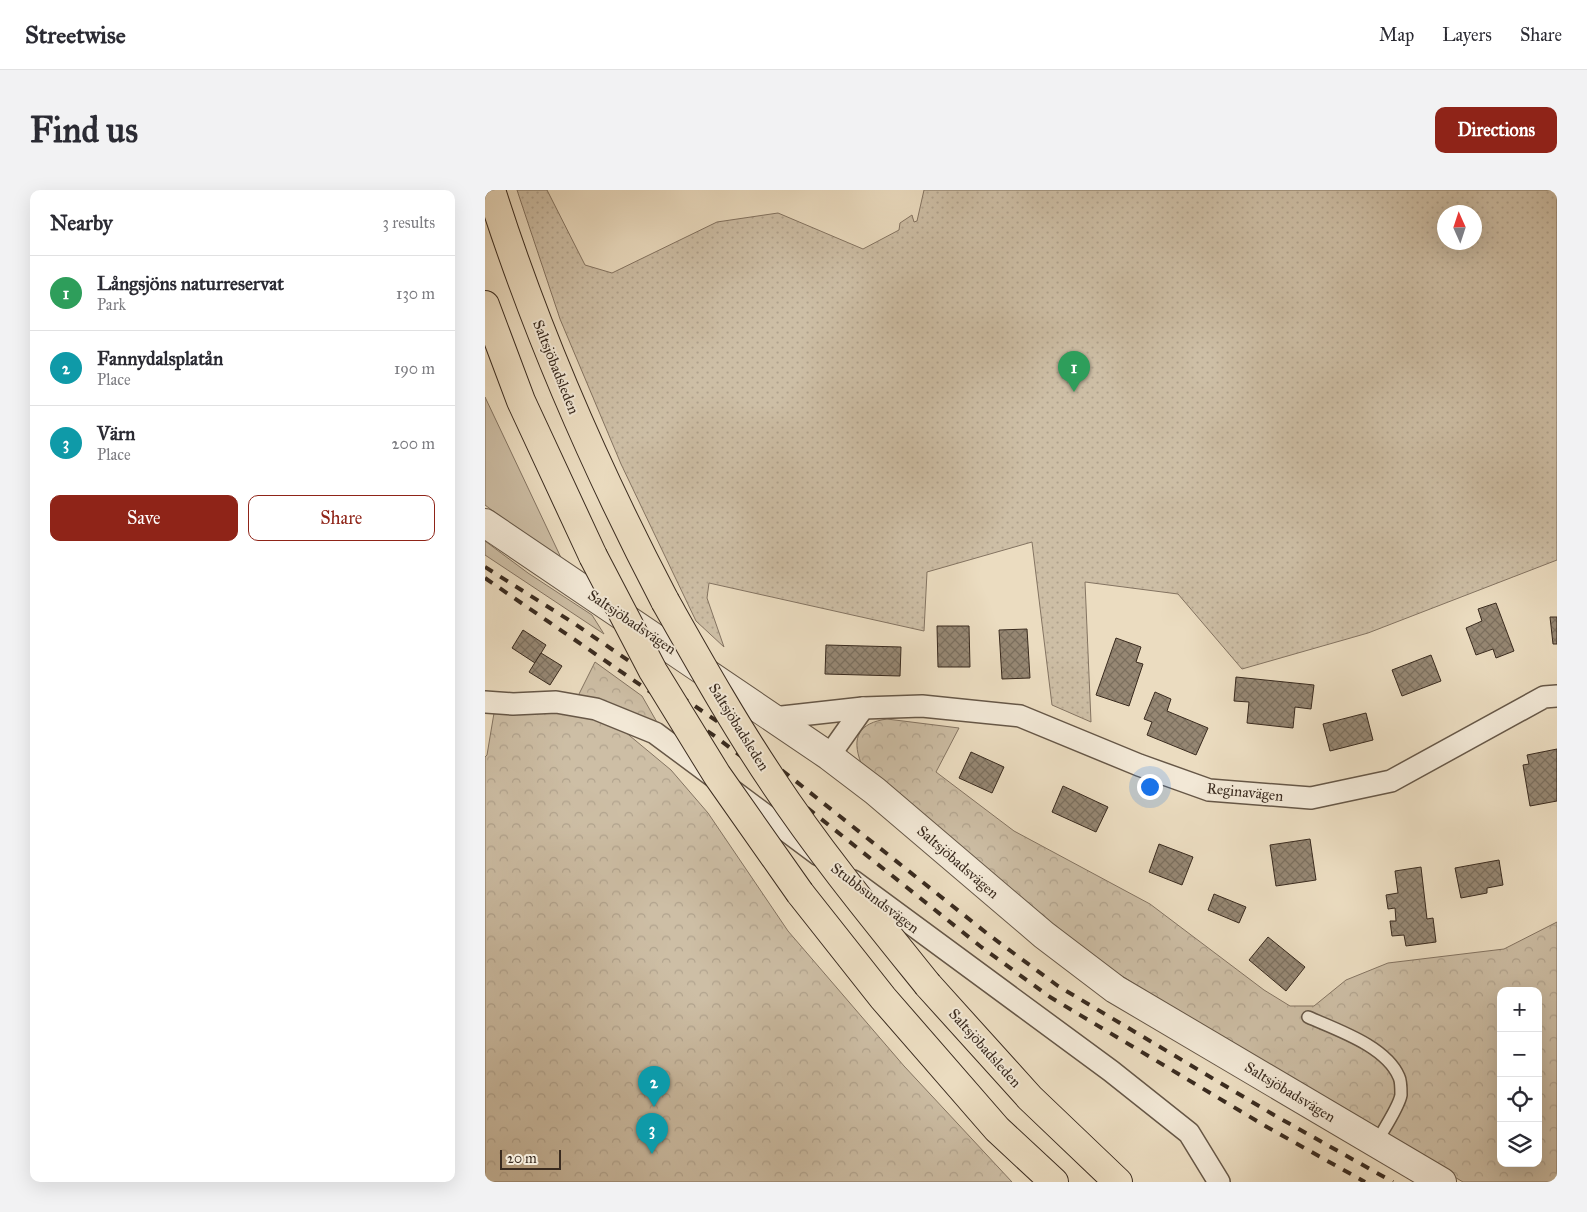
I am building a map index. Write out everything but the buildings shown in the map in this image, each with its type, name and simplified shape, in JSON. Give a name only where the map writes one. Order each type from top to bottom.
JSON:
[{"type":"highway","name":"Saltsjöbadsleden","points":[[491,190],[507,240],[563,388],[635,545],[708,676],[772,780],[847,883],[928,984],[1031,1098],[1118,1182]]},
{"type":"highway","points":[[485,305],[521,401],[593,556],[653,671],[717,775],[800,893],[883,998],[997,1129],[1054,1182]]},
{"type":"street","name":"Saltsjöbadsvägen","points":[[485,524],[829,756],[875,791],[1044,935],[1115,989],[1442,1182]]},
{"type":"street","name":"Reginavägen","points":[[773,718],[863,708],[922,706],[1020,716],[1139,765],[1209,790],[1311,798],[1391,781],[1545,697],[1557,696]]},
{"type":"street","name":"Stubbsundsvägen","points":[[485,702],[513,704],[556,702],[597,709],[655,733],[969,968],[1111,1071],[1189,1133],[1219,1182]]},
{"type":"street","points":[[829,756],[863,708]]},
{"type":"lane","points":[[1308,1017],[1355,1038],[1375,1050],[1389,1061],[1400,1078],[1401,1097],[1376,1143]]},
{"type":"green space","points":[[517,190],[547,190],[585,265],[612,273],[717,222],[778,213],[863,249],[899,230],[900,223],[912,215],[914,222],[917,221],[924,190],[1557,190],[1557,560],[1368,633],[1242,669],[1178,594],[1085,582],[1091,722],[1052,705],[1032,542],[927,572],[924,631],[709,583],[707,598],[724,647],[696,621],[621,464],[560,319]]},
{"type":"green space","points":[[485,397],[564,564],[485,505]]},
{"type":"green space","points":[[485,541],[528,573],[592,615],[604,634],[485,555]]},
{"type":"green space","points":[[595,662],[642,696],[658,724],[578,696]]},
{"type":"green space","points":[[495,707],[562,707],[618,726],[671,770],[708,813],[788,931],[904,1066],[1012,1182],[485,1182],[485,757],[487,755]]},
{"type":"green space","points":[[887,719],[959,728],[936,772],[1014,831],[1150,904],[1264,990],[1290,1006],[1314,1006],[1346,980],[1388,963],[1504,949],[1557,922],[1557,1182],[1463,1182],[1177,1011],[1081,950],[861,763],[857,739],[864,728],[870,724]]},
{"type":"railway","points":[[485,567],[572,622],[724,726],[989,935],[1058,986],[1274,1115],[1393,1182]]},
{"type":"railway","points":[[485,578],[716,737],[980,946],[1050,997],[1267,1127],[1365,1182]]},
{"type":"place","name":"Långsjöns naturreservat","points":[[1074,392]]},
{"type":"place","name":"Fannydalsplatån","points":[[654,1107]]},
{"type":"place","name":"Värn","points":[[652,1154]]}]
